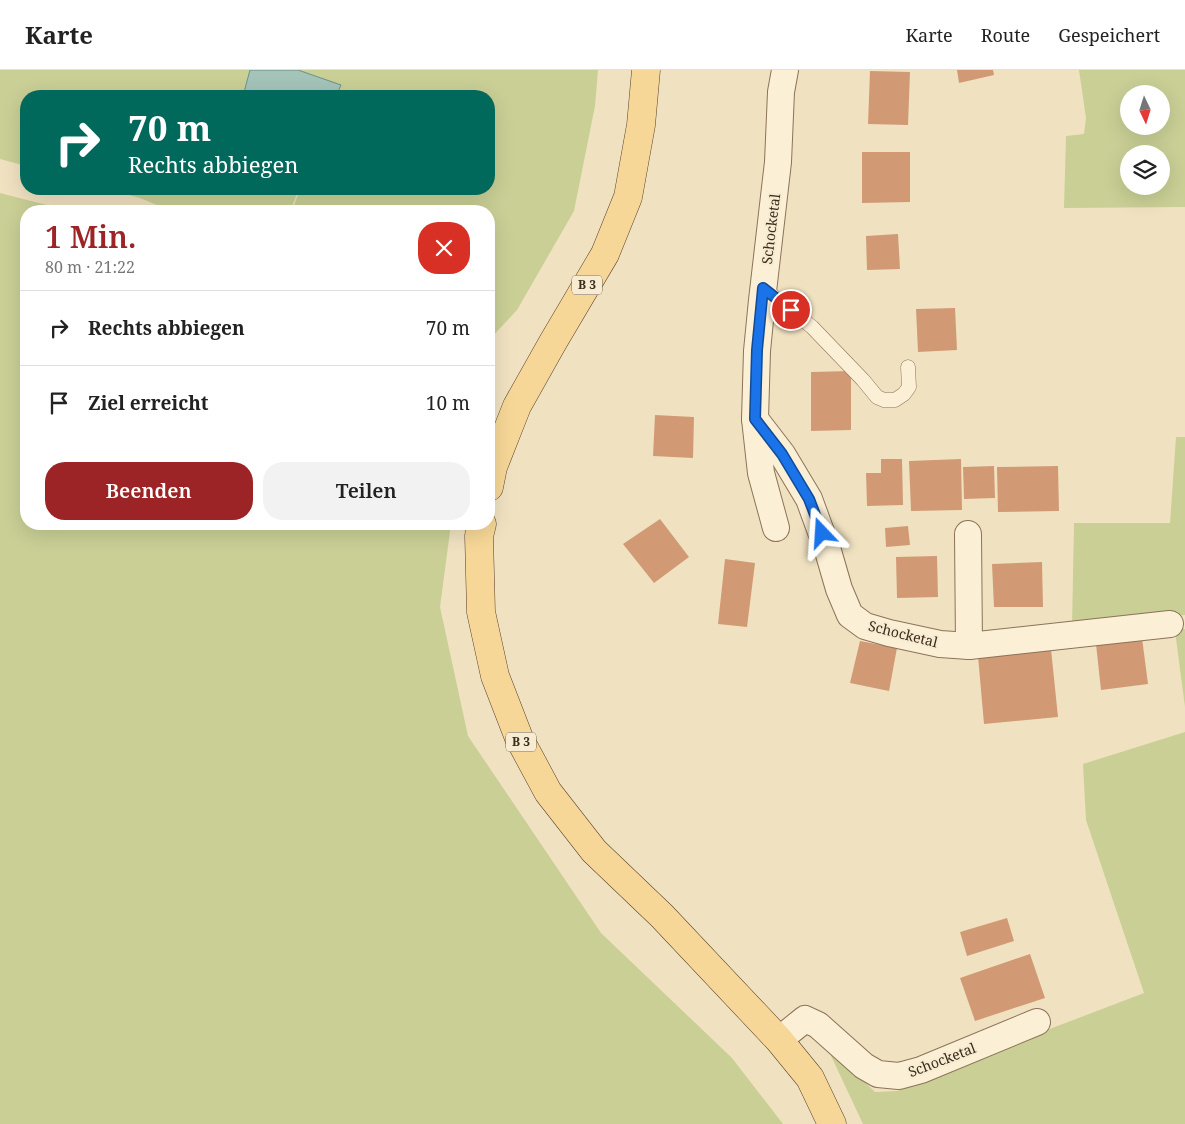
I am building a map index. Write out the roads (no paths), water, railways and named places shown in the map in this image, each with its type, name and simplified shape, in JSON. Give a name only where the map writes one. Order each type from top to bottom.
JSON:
[{"type":"main road","name":"B 3","points":[[495,460],[517,406],[605,254],[628,197],[641,125],[646,70]]},
{"type":"main road","name":"B 3","points":[[480,530],[479,536],[481,612],[495,676],[519,738],[548,792],[594,851],[662,916],[779,1040],[810,1078],[832,1124]]},
{"type":"street","name":"Schocketal","points":[[776,528],[761,473],[755,419],[757,350],[778,162],[781,92],[785,70]]},
{"type":"street","name":"Schocketal","points":[[755,419],[782,454],[809,499],[850,615],[865,626],[940,644],[969,646],[1170,624]]},
{"type":"street","points":[[968,534],[969,646]]},
{"type":"street","name":"Schocketal","points":[[779,1040],[804,1019],[818,1025],[864,1066],[878,1074],[899,1076],[921,1070],[1037,1022]]},
{"type":"lane","points":[[763,288],[812,327],[877,397],[884,400],[895,400],[904,394],[908,387],[908,367]]},
{"type":"water","points":[[250,70],[298,70],[341,85],[339,90],[245,90]]}]
